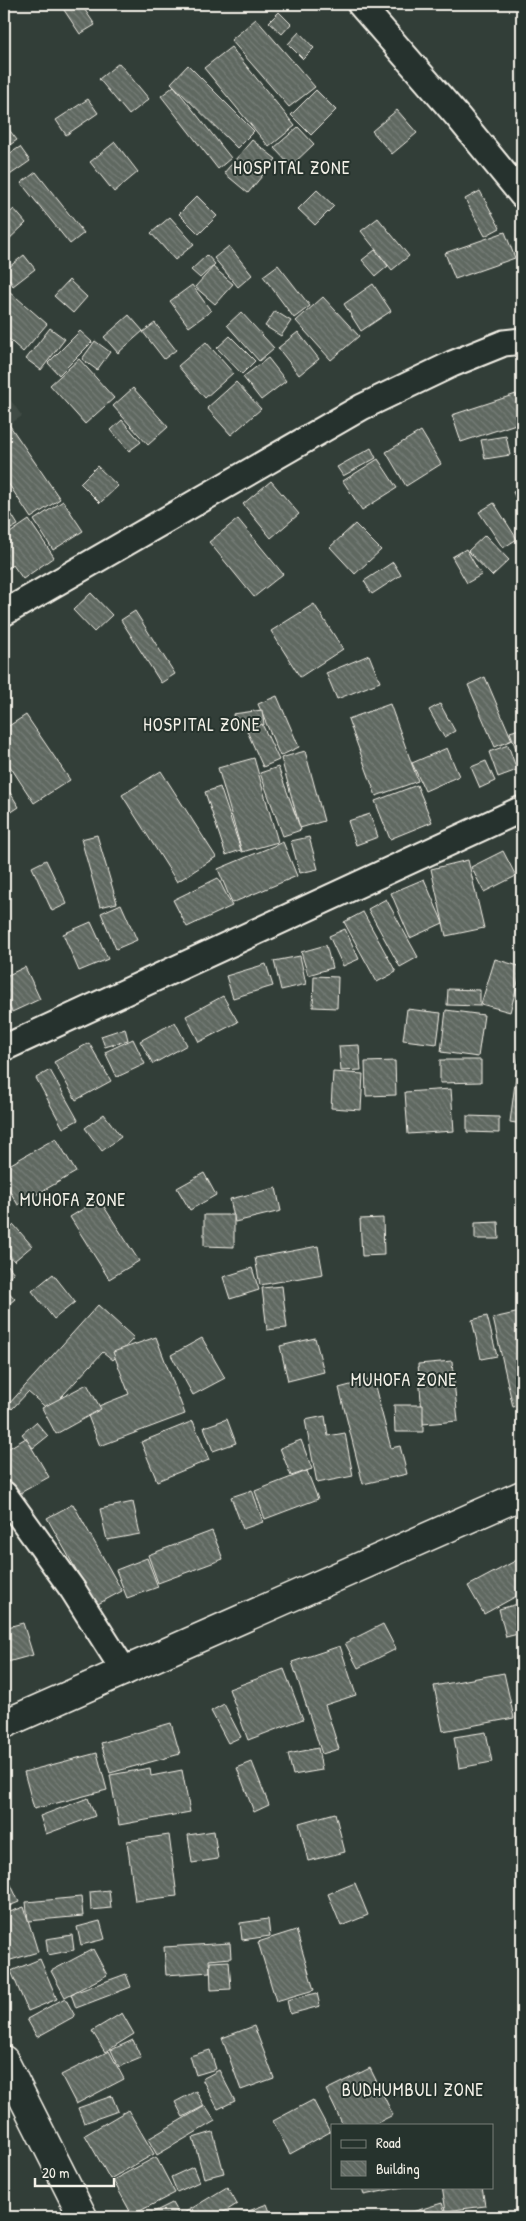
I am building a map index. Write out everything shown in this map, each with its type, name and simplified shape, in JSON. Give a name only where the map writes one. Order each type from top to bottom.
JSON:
[{"type":"main road","points":[[4,1724],[522,1495]]},
{"type":"main road","points":[[4,2060],[83,2217]]},
{"type":"street","points":[[360,4],[458,117],[522,195]]},
{"type":"street","points":[[4,613],[362,407],[452,364],[504,343],[522,341]]},
{"type":"street","points":[[4,1048],[522,809]]},
{"type":"street","points":[[4,1494],[73,1590],[125,1672]]},
{"type":"shaded area","points":[[4,391],[22,416],[4,428]]},
{"type":"building","points":[[60,4],[81,4],[95,25],[80,34]]},
{"type":"building","points":[[279,12],[291,24],[282,34],[269,22]]},
{"type":"building","points":[[256,19],[315,87],[289,107],[231,40]]},
{"type":"building","points":[[299,32],[314,48],[303,59],[288,44]]},
{"type":"building","points":[[231,47],[295,126],[269,147],[204,68]]},
{"type":"building","points":[[119,63],[149,99],[129,115],[99,79]]},
{"type":"building","points":[[188,65],[254,131],[237,148],[171,83]]},
{"type":"building","points":[[174,86],[231,158],[218,169],[161,96]]},
{"type":"building","points":[[316,90],[336,110],[311,135],[291,115]]},
{"type":"building","points":[[88,99],[98,113],[66,135],[56,120]]},
{"type":"building","points":[[397,110],[417,133],[392,154],[372,131]]},
{"type":"building","points":[[4,123],[17,140],[4,149]]},
{"type":"building","points":[[298,127],[314,144],[291,166],[274,148]]},
{"type":"building","points":[[252,140],[276,159],[248,193],[224,173]]},
{"type":"building","points":[[115,142],[138,172],[114,192],[90,162]]},
{"type":"building","points":[[20,147],[30,161],[4,179],[4,157]]},
{"type":"building","points":[[36,172],[84,233],[70,244],[21,183]]},
{"type":"building","points":[[317,190],[334,206],[315,225],[298,209]]},
{"type":"building","points":[[480,191],[500,228],[485,236],[465,199]]},
{"type":"building","points":[[197,196],[217,216],[199,234],[179,214]]},
{"type":"building","points":[[14,209],[26,223],[4,244],[4,218]]},
{"type":"building","points":[[170,217],[194,244],[175,260],[151,233]]},
{"type":"building","points":[[378,218],[409,256],[392,270],[361,231]]},
{"type":"building","points":[[505,232],[515,258],[455,279],[445,253]]},
{"type":"building","points":[[229,246],[252,275],[238,287],[214,258]]},
{"type":"building","points":[[375,250],[388,266],[376,276],[362,260]]},
{"type":"building","points":[[24,255],[35,269],[13,286],[4,271]]},
{"type":"building","points":[[207,255],[215,264],[200,278],[191,270]]},
{"type":"building","points":[[278,265],[310,306],[294,318],[263,276]]},
{"type":"building","points":[[213,267],[233,284],[215,304],[195,287]]},
{"type":"building","points":[[69,280],[87,297],[73,313],[54,296]]},
{"type":"building","points":[[373,284],[391,311],[361,331],[344,304]]},
{"type":"building","points":[[192,285],[211,311],[189,327],[170,301]]},
{"type":"building","points":[[9,291],[47,324],[23,352],[4,335],[4,297]]},
{"type":"building","points":[[323,297],[359,336],[331,360],[296,321]]},
{"type":"building","points":[[275,311],[291,321],[281,336],[265,326]]},
{"type":"building","points":[[241,312],[274,348],[259,361],[227,325]]},
{"type":"building","points":[[129,315],[143,331],[118,353],[104,337]]},
{"type":"building","points":[[155,323],[176,350],[164,359],[143,332]]},
{"type":"building","points":[[50,328],[65,339],[41,370],[26,359]]},
{"type":"building","points":[[80,331],[92,342],[59,375],[48,363]]},
{"type":"building","points":[[298,332],[319,359],[299,375],[278,348]]},
{"type":"building","points":[[230,336],[255,361],[242,374],[217,348]]},
{"type":"building","points":[[95,341],[110,352],[97,370],[82,359]]},
{"type":"building","points":[[206,342],[233,373],[205,398],[178,366]]},
{"type":"building","points":[[268,358],[286,381],[261,400],[243,377]]},
{"type":"building","points":[[79,359],[114,398],[85,424],[50,385]]},
{"type":"building","points":[[236,382],[261,409],[231,435],[207,408]]},
{"type":"building","points":[[133,388],[168,427],[148,445],[113,406]]},
{"type":"building","points":[[516,394],[522,413],[522,422],[461,442],[452,415]]},
{"type":"building","points":[[122,420],[141,442],[129,451],[111,430]]},
{"type":"building","points":[[8,423],[60,499],[31,518],[6,480],[4,481],[4,426]]},
{"type":"building","points":[[421,431],[441,464],[406,486],[386,452]]},
{"type":"building","points":[[506,436],[510,455],[485,459],[481,440]]},
{"type":"building","points":[[371,448],[376,458],[343,476],[337,467]]},
{"type":"building","points":[[378,459],[397,488],[362,510],[343,481]]},
{"type":"building","points":[[97,466],[118,486],[100,503],[80,483]]},
{"type":"building","points":[[271,481],[299,514],[271,538],[243,504]]},
{"type":"building","points":[[522,488],[522,512],[513,492]]},
{"type":"building","points":[[63,501],[83,531],[53,550],[34,520]]},
{"type":"building","points":[[4,502],[18,525],[4,533]]},
{"type":"building","points":[[494,503],[517,539],[503,548],[479,512]]},
{"type":"building","points":[[238,519],[283,574],[254,597],[209,542]]},
{"type":"building","points":[[29,520],[54,557],[23,579],[13,565],[4,571],[4,537]]},
{"type":"building","points":[[355,524],[381,550],[355,574],[330,547]]},
{"type":"building","points":[[485,535],[509,560],[492,576],[468,551]]},
{"type":"building","points":[[466,549],[481,575],[467,583],[452,557]]},
{"type":"building","points":[[393,562],[401,575],[372,594],[364,581]]},
{"type":"building","points":[[91,593],[112,615],[94,632],[73,610]]},
{"type":"building","points":[[314,604],[343,649],[300,677],[271,631]]},
{"type":"building","points":[[135,611],[175,674],[161,683],[121,620]]},
{"type":"building","points":[[369,655],[380,682],[337,699],[326,673]]},
{"type":"building","points":[[485,677],[512,740],[495,747],[468,685]]},
{"type":"building","points":[[277,696],[299,747],[280,756],[258,704]]},
{"type":"building","points":[[390,704],[418,781],[376,796],[348,719]]},
{"type":"building","points":[[440,704],[455,731],[444,737],[429,710]]},
{"type":"building","points":[[262,710],[264,725],[235,729],[233,714]]},
{"type":"building","points":[[26,715],[70,780],[34,803],[4,757],[4,729]]},
{"type":"building","points":[[262,724],[279,760],[263,767],[247,731]]},
{"type":"building","points":[[522,728],[522,766],[510,732]]},
{"type":"building","points":[[508,745],[517,770],[498,777],[489,752]]},
{"type":"building","points":[[447,748],[459,776],[425,791],[412,763]]},
{"type":"building","points":[[305,751],[324,821],[300,828],[281,758]]},
{"type":"building","points":[[254,758],[278,842],[242,852],[218,768]]},
{"type":"building","points":[[486,761],[495,781],[480,788],[471,767]]},
{"type":"building","points":[[278,767],[301,830],[283,836],[260,773]]},
{"type":"building","points":[[161,771],[216,857],[177,882],[122,795]]},
{"type":"building","points":[[4,783],[19,807],[4,817]]},
{"type":"building","points":[[417,785],[432,822],[390,839],[375,801]]},
{"type":"building","points":[[220,787],[241,850],[226,855],[205,792]]},
{"type":"building","points":[[370,814],[378,837],[356,845],[348,821]]},
{"type":"building","points":[[97,835],[117,903],[100,907],[81,839]]},
{"type":"building","points":[[309,837],[318,869],[300,873],[291,841]]},
{"type":"building","points":[[283,842],[297,876],[232,903],[218,869]]},
{"type":"building","points":[[503,851],[516,876],[484,892],[471,867]]},
{"type":"building","points":[[46,860],[67,904],[52,911],[32,867]]},
{"type":"building","points":[[468,860],[484,928],[446,936],[431,869]]},
{"type":"building","points":[[218,878],[232,906],[187,927],[173,900]]},
{"type":"building","points":[[424,879],[443,923],[410,938],[391,893]]},
{"type":"building","points":[[386,899],[418,957],[400,967],[368,909]]},
{"type":"building","points":[[121,904],[137,940],[116,949],[101,913]]},
{"type":"building","points":[[363,912],[396,972],[377,982],[344,922]]},
{"type":"building","points":[[91,922],[108,959],[79,971],[63,934]]},
{"type":"building","points":[[345,929],[359,959],[343,966],[329,936]]},
{"type":"building","points":[[326,945],[332,968],[308,975],[301,952]]},
{"type":"building","points":[[300,956],[306,984],[281,990],[274,961]]},
{"type":"building","points":[[495,959],[522,967],[510,1012],[481,1004]]},
{"type":"building","points":[[266,964],[273,986],[233,998],[226,976]]},
{"type":"building","points":[[25,967],[40,999],[12,1012],[4,995],[4,977]]},
{"type":"building","points":[[314,976],[338,977],[337,1008],[313,1007]]},
{"type":"building","points":[[448,989],[480,990],[480,1006],[447,1005]]},
{"type":"building","points":[[223,996],[238,1022],[199,1042],[186,1016]]},
{"type":"building","points":[[407,1009],[441,1013],[437,1044],[403,1040]]},
{"type":"building","points":[[446,1010],[484,1015],[478,1057],[441,1052]]},
{"type":"building","points":[[175,1022],[187,1045],[153,1064],[140,1041]]},
{"type":"building","points":[[125,1028],[128,1040],[105,1047],[101,1036]]},
{"type":"building","points":[[133,1039],[145,1064],[117,1077],[105,1052]]},
{"type":"building","points":[[89,1043],[111,1081],[76,1100],[54,1062]]},
{"type":"building","points":[[359,1045],[361,1070],[341,1071],[339,1046]]},
{"type":"building","points":[[519,1053],[522,1053],[522,1124],[510,1122]]},
{"type":"building","points":[[440,1060],[481,1060],[481,1082],[440,1083]]},
{"type":"building","points":[[395,1061],[396,1095],[366,1096],[365,1062]]},
{"type":"building","points":[[50,1070],[78,1120],[63,1128],[36,1078]]},
{"type":"building","points":[[333,1072],[363,1074],[361,1110],[331,1108]]},
{"type":"building","points":[[451,1089],[454,1131],[408,1134],[405,1092]]},
{"type":"building","points":[[104,1114],[121,1137],[102,1151],[85,1128]]},
{"type":"building","points":[[467,1116],[499,1117],[499,1133],[467,1132]]},
{"type":"building","points":[[56,1138],[76,1172],[18,1205],[4,1181],[4,1168]]},
{"type":"building","points":[[204,1173],[216,1195],[190,1210],[177,1188]]},
{"type":"building","points":[[522,1182],[522,1224],[518,1223]]},
{"type":"building","points":[[276,1188],[281,1211],[235,1222],[230,1199]]},
{"type":"building","points":[[99,1199],[139,1261],[109,1279],[70,1217]]},
{"type":"building","points":[[204,1215],[234,1215],[234,1247],[204,1246]]},
{"type":"building","points":[[383,1218],[384,1255],[362,1256],[360,1219]]},
{"type":"building","points":[[498,1222],[499,1239],[475,1239],[475,1223]]},
{"type":"building","points":[[14,1225],[32,1246],[14,1261],[4,1249],[4,1234]]},
{"type":"building","points":[[318,1246],[323,1274],[260,1285],[255,1258]]},
{"type":"building","points":[[4,1260],[14,1273],[4,1282]]},
{"type":"building","points":[[252,1268],[259,1290],[230,1299],[223,1277]]},
{"type":"building","points":[[53,1274],[75,1302],[54,1319],[32,1291]]},
{"type":"building","points":[[282,1286],[287,1328],[267,1330],[262,1288]]},
{"type":"building","points":[[4,1287],[15,1299],[4,1308]]},
{"type":"building","points":[[98,1305],[134,1338],[113,1360],[103,1352],[49,1410],[28,1392],[12,1409],[8,1405]]},
{"type":"building","points":[[520,1312],[522,1323],[522,1405],[513,1407],[493,1318]]},
{"type":"building","points":[[487,1316],[497,1356],[481,1359],[472,1320]]},
{"type":"building","points":[[156,1337],[185,1414],[100,1446],[86,1411],[129,1394],[113,1352]]},
{"type":"building","points":[[202,1338],[225,1378],[193,1395],[171,1355]]},
{"type":"building","points":[[315,1338],[324,1372],[288,1381],[280,1346]]},
{"type":"building","points":[[452,1361],[458,1421],[423,1424],[418,1364]]},
{"type":"building","points":[[373,1379],[391,1448],[400,1446],[407,1474],[363,1484],[339,1388]]},
{"type":"building","points":[[87,1384],[101,1409],[56,1434],[42,1408]]},
{"type":"building","points":[[394,1405],[423,1405],[423,1432],[395,1432]]},
{"type":"building","points":[[325,1416],[328,1436],[345,1433],[353,1476],[317,1483],[305,1420]]},
{"type":"building","points":[[227,1419],[236,1443],[213,1451],[204,1427]]},
{"type":"building","points":[[193,1421],[209,1460],[157,1481],[141,1442]]},
{"type":"building","points":[[36,1422],[48,1436],[33,1448],[22,1434]]},
{"type":"building","points":[[26,1438],[49,1477],[13,1497],[4,1482],[4,1451]]},
{"type":"building","points":[[301,1440],[312,1469],[291,1476],[280,1448]]},
{"type":"building","points":[[307,1471],[318,1499],[265,1519],[255,1491]]},
{"type":"building","points":[[252,1490],[263,1522],[243,1529],[231,1497]]},
{"type":"building","points":[[133,1502],[140,1534],[107,1540],[100,1509]]},
{"type":"building","points":[[73,1504],[122,1591],[96,1605],[47,1518]]},
{"type":"building","points":[[212,1531],[223,1559],[158,1583],[148,1555]]},
{"type":"building","points":[[147,1558],[158,1587],[127,1598],[116,1570]]},
{"type":"building","points":[[517,1560],[522,1571],[522,1593],[484,1614],[468,1586]]},
{"type":"building","points":[[518,1604],[522,1620],[522,1633],[506,1637],[499,1609]]},
{"type":"building","points":[[23,1623],[33,1655],[4,1663],[4,1628]]},
{"type":"building","points":[[383,1624],[396,1649],[358,1668],[345,1643]]},
{"type":"building","points":[[340,1646],[356,1695],[325,1705],[339,1749],[322,1754],[292,1662]]},
{"type":"building","points":[[284,1669],[303,1719],[248,1740],[229,1689]]},
{"type":"building","points":[[504,1673],[514,1718],[443,1731],[434,1686]]},
{"type":"building","points":[[224,1704],[241,1737],[228,1743],[211,1711]]},
{"type":"building","points":[[171,1723],[180,1754],[110,1773],[101,1743]]},
{"type":"building","points":[[486,1732],[492,1762],[459,1768],[454,1737]]},
{"type":"building","points":[[318,1748],[322,1770],[293,1775],[288,1754]]},
{"type":"building","points":[[97,1753],[107,1790],[34,1809],[24,1772]]},
{"type":"building","points":[[252,1762],[269,1805],[254,1812],[237,1768]]},
{"type":"building","points":[[150,1768],[151,1776],[182,1770],[190,1812],[119,1825],[110,1775]]},
{"type":"building","points":[[88,1798],[95,1816],[46,1834],[40,1816]]},
{"type":"building","points":[[335,1813],[345,1852],[308,1861],[299,1823]]},
{"type":"building","points":[[214,1831],[218,1859],[192,1863],[188,1835]]},
{"type":"building","points":[[169,1835],[177,1896],[135,1901],[127,1841]]},
{"type":"building","points":[[4,1870],[19,1902],[4,1908]]},
{"type":"building","points":[[355,1883],[368,1915],[341,1926],[328,1894]]},
{"type":"building","points":[[109,1890],[111,1908],[91,1910],[90,1892]]},
{"type":"building","points":[[81,1897],[83,1916],[28,1921],[26,1902]]},
{"type":"building","points":[[24,1907],[38,1952],[4,1962],[4,1914]]},
{"type":"building","points":[[268,1919],[270,1936],[242,1940],[240,1923]]},
{"type":"building","points":[[100,1921],[105,1939],[81,1945],[77,1927]]},
{"type":"building","points":[[296,1930],[314,1990],[276,2001],[258,1942]]},
{"type":"building","points":[[72,1935],[74,1950],[48,1955],[46,1939]]},
{"type":"building","points":[[230,1943],[231,1958],[209,1960],[210,1972],[166,1975],[164,1947]]},
{"type":"building","points":[[93,1949],[107,1975],[65,1997],[51,1971]]},
{"type":"building","points":[[40,1959],[57,1999],[28,2011],[11,1971]]},
{"type":"building","points":[[229,1961],[231,1989],[211,1990],[210,1962]]},
{"type":"building","points":[[126,1974],[131,1987],[76,2008],[71,1994]]},
{"type":"building","points":[[317,1993],[320,2006],[290,2014],[287,2000]]},
{"type":"building","points":[[65,1998],[75,2016],[37,2037],[27,2019]]},
{"type":"building","points":[[122,2013],[134,2034],[105,2052],[92,2031]]},
{"type":"building","points":[[254,2026],[274,2078],[241,2090],[222,2038]]},
{"type":"building","points":[[133,2040],[141,2058],[119,2067],[111,2050]]},
{"type":"building","points":[[210,2050],[216,2069],[196,2075],[190,2056]]},
{"type":"building","points":[[109,2051],[124,2079],[76,2104],[61,2075]]},
{"type":"building","points":[[370,2068],[393,2115],[375,2124],[343,2124],[326,2090]]},
{"type":"building","points":[[219,2070],[235,2101],[218,2109],[202,2079]]},
{"type":"building","points":[[196,2091],[204,2106],[183,2117],[175,2102]]},
{"type":"building","points":[[112,2096],[118,2111],[84,2123],[78,2108]]},
{"type":"building","points":[[313,2100],[330,2132],[290,2154],[273,2121]]},
{"type":"building","points":[[205,2106],[215,2121],[157,2155],[148,2139]]},
{"type":"building","points":[[128,2110],[154,2154],[110,2179],[85,2135]]},
{"type":"building","points":[[213,2132],[224,2173],[204,2178],[193,2138]]},
{"type":"building","points":[[156,2157],[175,2193],[132,2215],[113,2180]]},
{"type":"building","points":[[193,2167],[199,2182],[177,2192],[171,2177]]},
{"type":"building","points":[[227,2187],[237,2204],[216,2217],[187,2217],[184,2213]]},
{"type":"building","points":[[362,2188],[398,2188],[364,2195]]},
{"type":"building","points":[[442,2188],[482,2188],[485,2206],[446,2211]]},
{"type":"building","points":[[172,2203],[180,2217],[144,2217]]},
{"type":"building","points":[[442,2203],[447,2217],[399,2216]]},
{"type":"building","points":[[267,2204],[272,2217],[233,2217]]},
{"type":"district","name":"HOSPITAL ZONE","points":[[292,168]]},
{"type":"district","name":"HOSPITAL ZONE","points":[[202,725]]},
{"type":"district","name":"MUHOFA ZONE","points":[[73,1200]]},
{"type":"district","name":"MUHOFA ZONE","points":[[404,1380]]},
{"type":"district","name":"BUDHUMBULI ZONE","points":[[413,2090]]}]
